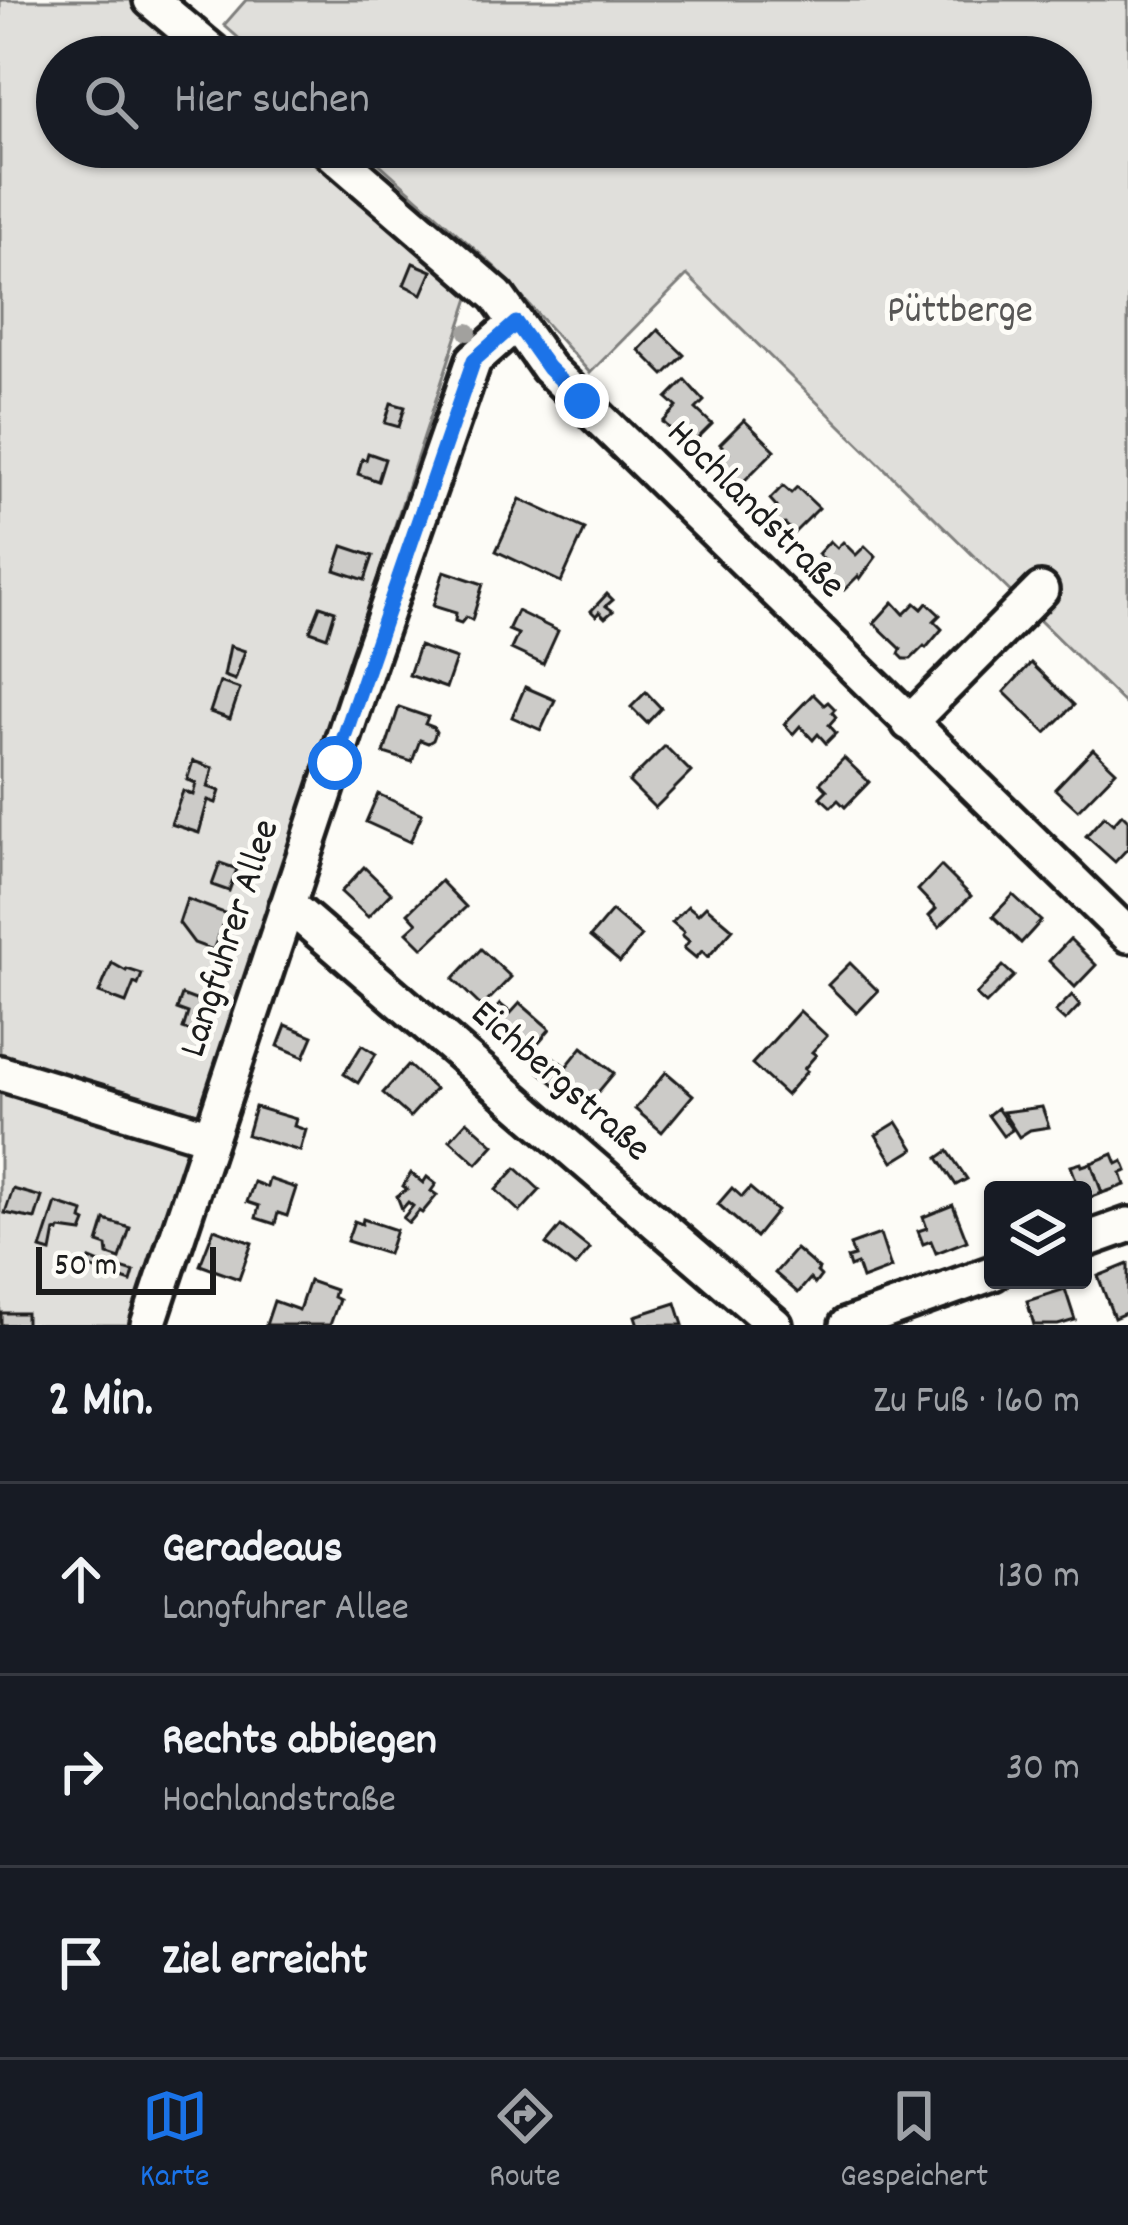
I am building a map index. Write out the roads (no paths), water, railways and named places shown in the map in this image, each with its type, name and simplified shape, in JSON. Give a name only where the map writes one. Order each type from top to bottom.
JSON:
[{"type":"street","points":[[151,0],[194,36]]},
{"type":"street","name":"Hochlandstraße","points":[[350,168],[481,280],[548,368],[1128,935]]},
{"type":"street","name":"Langfuhrer Allee","points":[[148,1325],[474,360],[516,323]]},
{"type":"street","points":[[909,723],[1041,590]]},
{"type":"street","name":"Eichbergstraße","points":[[286,908],[299,914],[775,1325]]},
{"type":"street","points":[[0,1073],[210,1137]]},
{"type":"street","points":[[1092,1238],[1128,1225]]},
{"type":"street","points":[[847,1325],[984,1276]]},
{"type":"park label","name":"Püttberge","points":[[960,313]]}]
